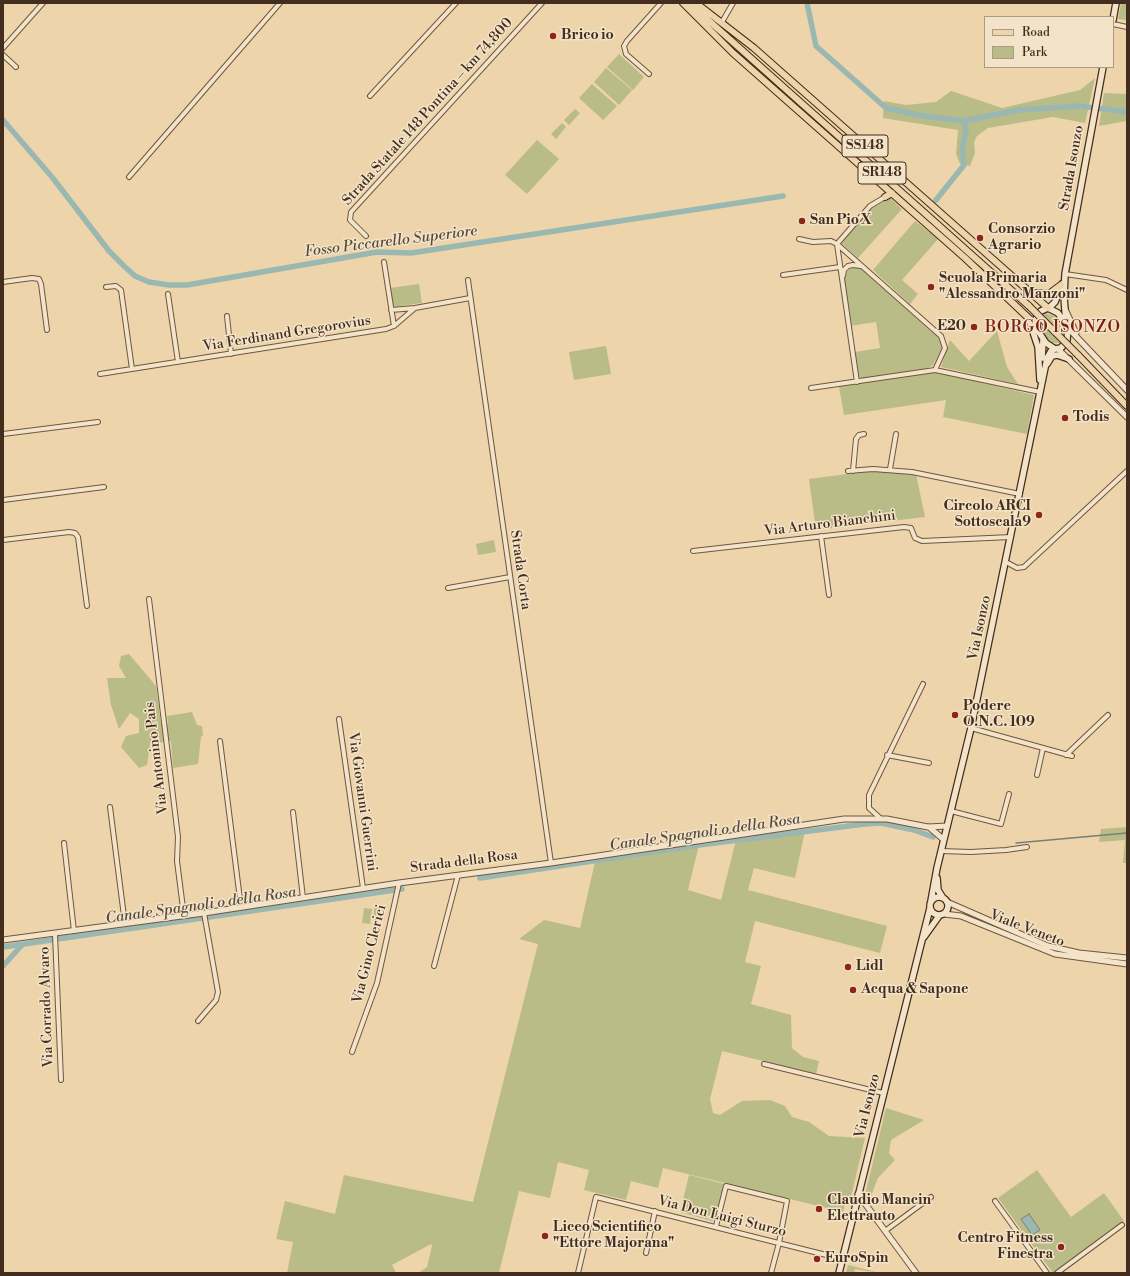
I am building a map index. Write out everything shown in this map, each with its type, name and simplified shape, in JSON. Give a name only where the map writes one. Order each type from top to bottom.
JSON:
[{"type":"main road","points":[[683,3],[738,57],[1002,291],[1036,325],[1043,340],[1043,365]]},
{"type":"main road","name":"SR148","points":[[689,3],[1030,306],[1127,406]]},
{"type":"main road","name":"SS148","points":[[696,3],[722,22],[892,169],[1048,308]]},
{"type":"main road","points":[[1114,16],[1116,3]]},
{"type":"main road","name":"Strada Isonzo","points":[[1065,274],[1103,68]]},
{"type":"main road","points":[[885,197],[892,193]]},
{"type":"main road","points":[[1036,325],[1037,315],[1041,311],[1048,308],[1056,300],[1065,274]]},
{"type":"main road","points":[[1043,365],[1049,353],[1065,344],[1067,326],[1065,308],[1065,274]]},
{"type":"main road","points":[[1031,293],[1040,295],[1049,294],[1061,285]]},
{"type":"main road","points":[[1048,308],[1058,313],[1067,326]]},
{"type":"main road","points":[[1029,318],[1043,365]]},
{"type":"main road","points":[[1043,340],[1056,349]]},
{"type":"main road","points":[[1043,365],[1055,356],[1061,355],[1069,359]]},
{"type":"main road","name":"Via Isonzo","points":[[839,1273],[930,908],[943,839],[971,728],[1020,494],[1040,392],[1043,365]]},
{"type":"main road","name":"Via Isonzo","points":[[920,944],[931,925],[948,908],[945,900],[938,890],[937,868]]},
{"type":"main road","points":[[931,901],[937,897],[945,900]]},
{"type":"main road","points":[[930,908],[934,914],[941,915]]},
{"type":"street","points":[[3,48],[43,3]]},
{"type":"street","points":[[128,176],[280,3]]},
{"type":"street","points":[[370,96],[456,3]]},
{"type":"street","name":"Strada Statale 148 Pontina – km 74,800","points":[[366,236],[350,220],[351,212],[542,3]]},
{"type":"street","points":[[649,74],[626,54],[624,46],[627,40],[661,3]]},
{"type":"street","points":[[722,22],[733,3]]},
{"type":"street","points":[[1114,24],[1127,27]]},
{"type":"street","points":[[3,55],[16,67]]},
{"type":"street","points":[[857,382],[837,244],[870,206],[885,197]]},
{"type":"street","points":[[799,239],[813,242],[830,241],[837,244],[941,336],[945,342],[945,348],[935,370]]},
{"type":"street","points":[[384,262],[394,326]]},
{"type":"street","points":[[843,285],[843,273],[846,268],[853,265],[861,266]]},
{"type":"street","points":[[783,275],[840,267]]},
{"type":"street","points":[[1065,274],[1106,280],[1127,290]]},
{"type":"street","points":[[3,282],[32,278],[39,280],[41,284],[46,330]]},
{"type":"street","name":"Strada Corta","points":[[468,280],[551,863]]},
{"type":"street","points":[[106,287],[116,286],[121,290],[132,369]]},
{"type":"street","points":[[168,294],[178,362]]},
{"type":"street","points":[[391,310],[415,308],[470,298]]},
{"type":"street","name":"Via Ferdinand Gregorovius","points":[[100,374],[386,329],[394,326],[415,308]]},
{"type":"street","points":[[1065,308],[1073,329],[1082,342]]},
{"type":"street","points":[[227,316],[231,354]]},
{"type":"street","points":[[1067,326],[1127,390]]},
{"type":"street","points":[[1056,349],[1069,359],[1127,417]]},
{"type":"street","points":[[811,388],[935,370],[1040,392]]},
{"type":"street","points":[[3,434],[98,422]]},
{"type":"street","points":[[853,471],[856,439],[859,435],[864,434]]},
{"type":"street","points":[[890,470],[896,434]]},
{"type":"street","points":[[848,472],[890,470],[925,474],[1020,494]]},
{"type":"street","points":[[1006,562],[1017,568],[1024,567],[1127,471]]},
{"type":"street","points":[[3,500],[104,487]]},
{"type":"street","name":"Via Arturo Bianchini","points":[[693,551],[904,527],[911,528],[915,538],[922,541],[1011,537]]},
{"type":"street","points":[[3,540],[69,532],[75,533],[78,537],[87,606]]},
{"type":"street","points":[[821,536],[829,595]]},
{"type":"street","points":[[448,588],[510,577]]},
{"type":"street","name":"Via Antonino Pais","points":[[149,599],[178,837],[177,864],[184,916]]},
{"type":"street","points":[[880,818],[870,810],[868,799],[887,755],[923,684]]},
{"type":"street","points":[[1066,755],[1108,715]]},
{"type":"street","name":"Via Giovanni Guerrini","points":[[339,719],[363,888]]},
{"type":"street","points":[[971,728],[1072,756]]},
{"type":"street","points":[[220,741],[241,908]]},
{"type":"street","points":[[1037,775],[1043,748]]},
{"type":"street","points":[[887,755],[929,763]]},
{"type":"street","points":[[951,811],[1001,824],[1009,794]]},
{"type":"street","points":[[110,807],[125,924]]},
{"type":"street","points":[[294,812],[304,898]]},
{"type":"street","name":"Strada della Rosa","points":[[3,940],[241,908],[363,888],[551,863],[844,820],[880,818],[903,820],[928,827],[947,826]]},
{"type":"street","name":"Strada della Rosa","points":[[928,827],[943,839]]},
{"type":"street","points":[[64,843],[74,931]]},
{"type":"street","points":[[941,851],[979,852],[1027,847]]},
{"type":"street","points":[[434,966],[458,875]]},
{"type":"street","name":"Via Gino Clerici","points":[[352,1052],[377,983],[399,883]]},
{"type":"street","name":"Viale Veneto","points":[[945,900],[1048,946],[1078,953],[1127,958]]},
{"type":"street","points":[[198,1021],[216,1000],[218,992],[204,913]]},
{"type":"street","name":"Viale Veneto","points":[[941,915],[952,914],[961,916],[1050,952],[1078,958],[1127,964]]},
{"type":"street","name":"Via Corrado Alvaro","points":[[55,934],[61,1080]]},
{"type":"street","points":[[764,1064],[883,1093]]},
{"type":"street","points":[[716,1226],[726,1186],[787,1201],[779,1243],[771,1273]]},
{"type":"street","points":[[858,1194],[916,1273]]},
{"type":"street","name":"Via Don Luigi Sturzo","points":[[578,1273],[596,1197],[716,1226],[842,1259]]},
{"type":"street","points":[[885,1230],[931,1197]]},
{"type":"street","points":[[995,1201],[1048,1273]]},
{"type":"street","points":[[646,1253],[655,1211]]},
{"type":"street","points":[[1057,1273],[1122,1225]]},
{"type":"green space","points":[[1121,3],[1127,3],[1127,19],[1125,20],[1118,19]]},
{"type":"green space","points":[[619,54],[644,77],[633,90],[607,67]]},
{"type":"green space","points":[[606,68],[632,90],[619,105],[594,82]]},
{"type":"green space","points":[[1095,78],[1085,123],[1053,117],[988,128],[977,136],[974,142],[975,153],[970,166],[960,164],[956,154],[958,130],[883,118],[884,101],[906,105],[936,102],[951,91],[1002,108],[1080,90]]},
{"type":"green space","points":[[592,84],[617,106],[603,120],[579,98]]},
{"type":"green space","points":[[1104,93],[1127,94],[1127,121],[1099,126]]},
{"type":"green space","points":[[575,109],[580,113],[569,125],[564,120]]},
{"type":"green space","points":[[562,123],[566,127],[556,139],[551,134]]},
{"type":"green space","points":[[537,140],[559,159],[527,194],[505,175]]},
{"type":"green space","points":[[890,198],[902,209],[858,258],[840,242],[871,209]]},
{"type":"green space","points":[[915,221],[938,239],[902,280],[918,294],[910,304],[873,270]]},
{"type":"green space","points":[[856,267],[861,269],[940,339],[942,348],[933,365],[928,368],[863,379],[858,376],[855,352],[880,348],[876,322],[850,326],[844,278],[848,270]]},
{"type":"green space","points":[[419,284],[422,303],[393,307],[390,288]]},
{"type":"green space","points":[[1045,313],[1054,316],[1061,327],[1063,335],[1059,343],[1052,343],[1043,333],[1041,320]]},
{"type":"green space","points":[[997,331],[1007,367],[1018,384],[941,367],[950,340],[969,361]]},
{"type":"green space","points":[[606,346],[611,374],[574,380],[569,352]]},
{"type":"green space","points":[[925,372],[936,372],[1034,395],[1027,434],[943,417],[946,400],[844,415],[839,387]]},
{"type":"green space","points":[[870,471],[916,474],[925,517],[816,530],[809,479]]},
{"type":"green space","points":[[494,540],[496,552],[478,555],[476,544]]},
{"type":"green space","points":[[129,654],[156,686],[161,724],[168,724],[167,716],[192,712],[197,725],[202,726],[203,735],[201,737],[198,764],[173,768],[171,741],[150,744],[147,765],[139,768],[121,747],[126,736],[139,733],[139,719],[130,713],[119,729],[111,705],[107,678],[126,678],[119,666],[121,656]]},
{"type":"green space","points":[[1127,827],[1127,863],[1123,863],[1125,840],[1099,842],[1101,829]]},
{"type":"green space","points":[[805,831],[795,878],[754,868],[748,890],[887,926],[880,953],[755,921],[745,962],[761,966],[751,1004],[791,1015],[792,1048],[803,1057],[819,1061],[816,1074],[722,1051],[710,1099],[713,1113],[720,1115],[742,1101],[770,1100],[785,1106],[792,1117],[809,1122],[829,1136],[865,1138],[850,1201],[846,1200],[843,1212],[663,1168],[658,1188],[631,1181],[626,1200],[584,1190],[589,1170],[558,1162],[550,1198],[519,1191],[499,1273],[418,1273],[427,1267],[432,1246],[431,1244],[392,1265],[396,1273],[287,1273],[293,1242],[276,1239],[285,1201],[335,1214],[344,1175],[473,1202],[538,944],[519,939],[544,920],[580,928],[595,862],[699,845],[688,890],[721,900],[736,840]]},
{"type":"green space","points":[[375,904],[382,905],[380,920],[373,919]]},
{"type":"green space","points":[[364,908],[372,909],[370,924],[362,923]]},
{"type":"green space","points":[[886,1108],[924,1120],[891,1140],[889,1153],[895,1160],[878,1178],[869,1201],[866,1191]]},
{"type":"green space","name":"Centro Fitness Finestra","points":[[1037,1170],[1071,1217],[1104,1193],[1124,1221],[1053,1273],[998,1198]]},
{"type":"green space","points":[[689,1175],[724,1184],[715,1219],[712,1221],[680,1212]]},
{"type":"green space","points":[[848,1265],[880,1273],[855,1269],[854,1273],[846,1273]]},
{"type":"water","points":[[1029,1214],[1040,1230],[1032,1235],[1021,1219]]},
{"type":"waterway","points":[[807,3],[816,46],[886,108],[924,116],[964,121],[1018,110],[1080,106],[1127,112]]},
{"type":"waterway","name":"Fosso Piccarello Superiore","points":[[3,120],[52,177],[109,251],[125,267],[135,276],[149,282],[169,285],[187,285],[377,252],[411,253],[783,196]]},
{"type":"waterway","name":"Fosso Piccarello Superiore","points":[[936,200],[964,165],[962,150],[966,131],[964,121]]},
{"type":"waterway","name":"Canale Spagnoli o della Rosa","points":[[480,878],[699,845],[865,824],[881,823],[914,830],[933,837]]},
{"type":"waterway","points":[[1016,843],[1127,833]]},
{"type":"waterway","name":"Canale Spagnoli o della Rosa","points":[[3,947],[402,889]]},
{"type":"waterway","points":[[3,966],[22,945]]},
{"type":"place","name":"Brico io","points":[[553,36]]},
{"type":"place","name":"San Pio X","points":[[802,221]]},
{"type":"place","name":"Consorzio Agrario","points":[[980,238]]},
{"type":"place","name":"Scuola Primaria \"Alessandro Manzoni\"","points":[[931,287]]},
{"type":"place","name":"E20","points":[[974,327]]},
{"type":"place","name":"Todis","points":[[1065,418]]},
{"type":"place","name":"Circolo ARCI Sottoscala9","points":[[1039,515]]},
{"type":"place","name":"Podere O.N.C. 109","points":[[955,715]]},
{"type":"place","name":"Lidl","points":[[848,967]]},
{"type":"place","name":"Acqua & Sapone","points":[[853,990]]},
{"type":"place","name":"Claudio Mancin Elettrauto","points":[[819,1209]]},
{"type":"place","name":"Liceo Scientifico \"Ettore Majorana\"","points":[[545,1236]]},
{"type":"place","name":"Centro Fitness Finestra","points":[[1061,1247]]},
{"type":"place","name":"EuroSpin","points":[[817,1259]]},
{"type":"district","name":"BORGO ISONZO","points":[[1053,328]]}]
